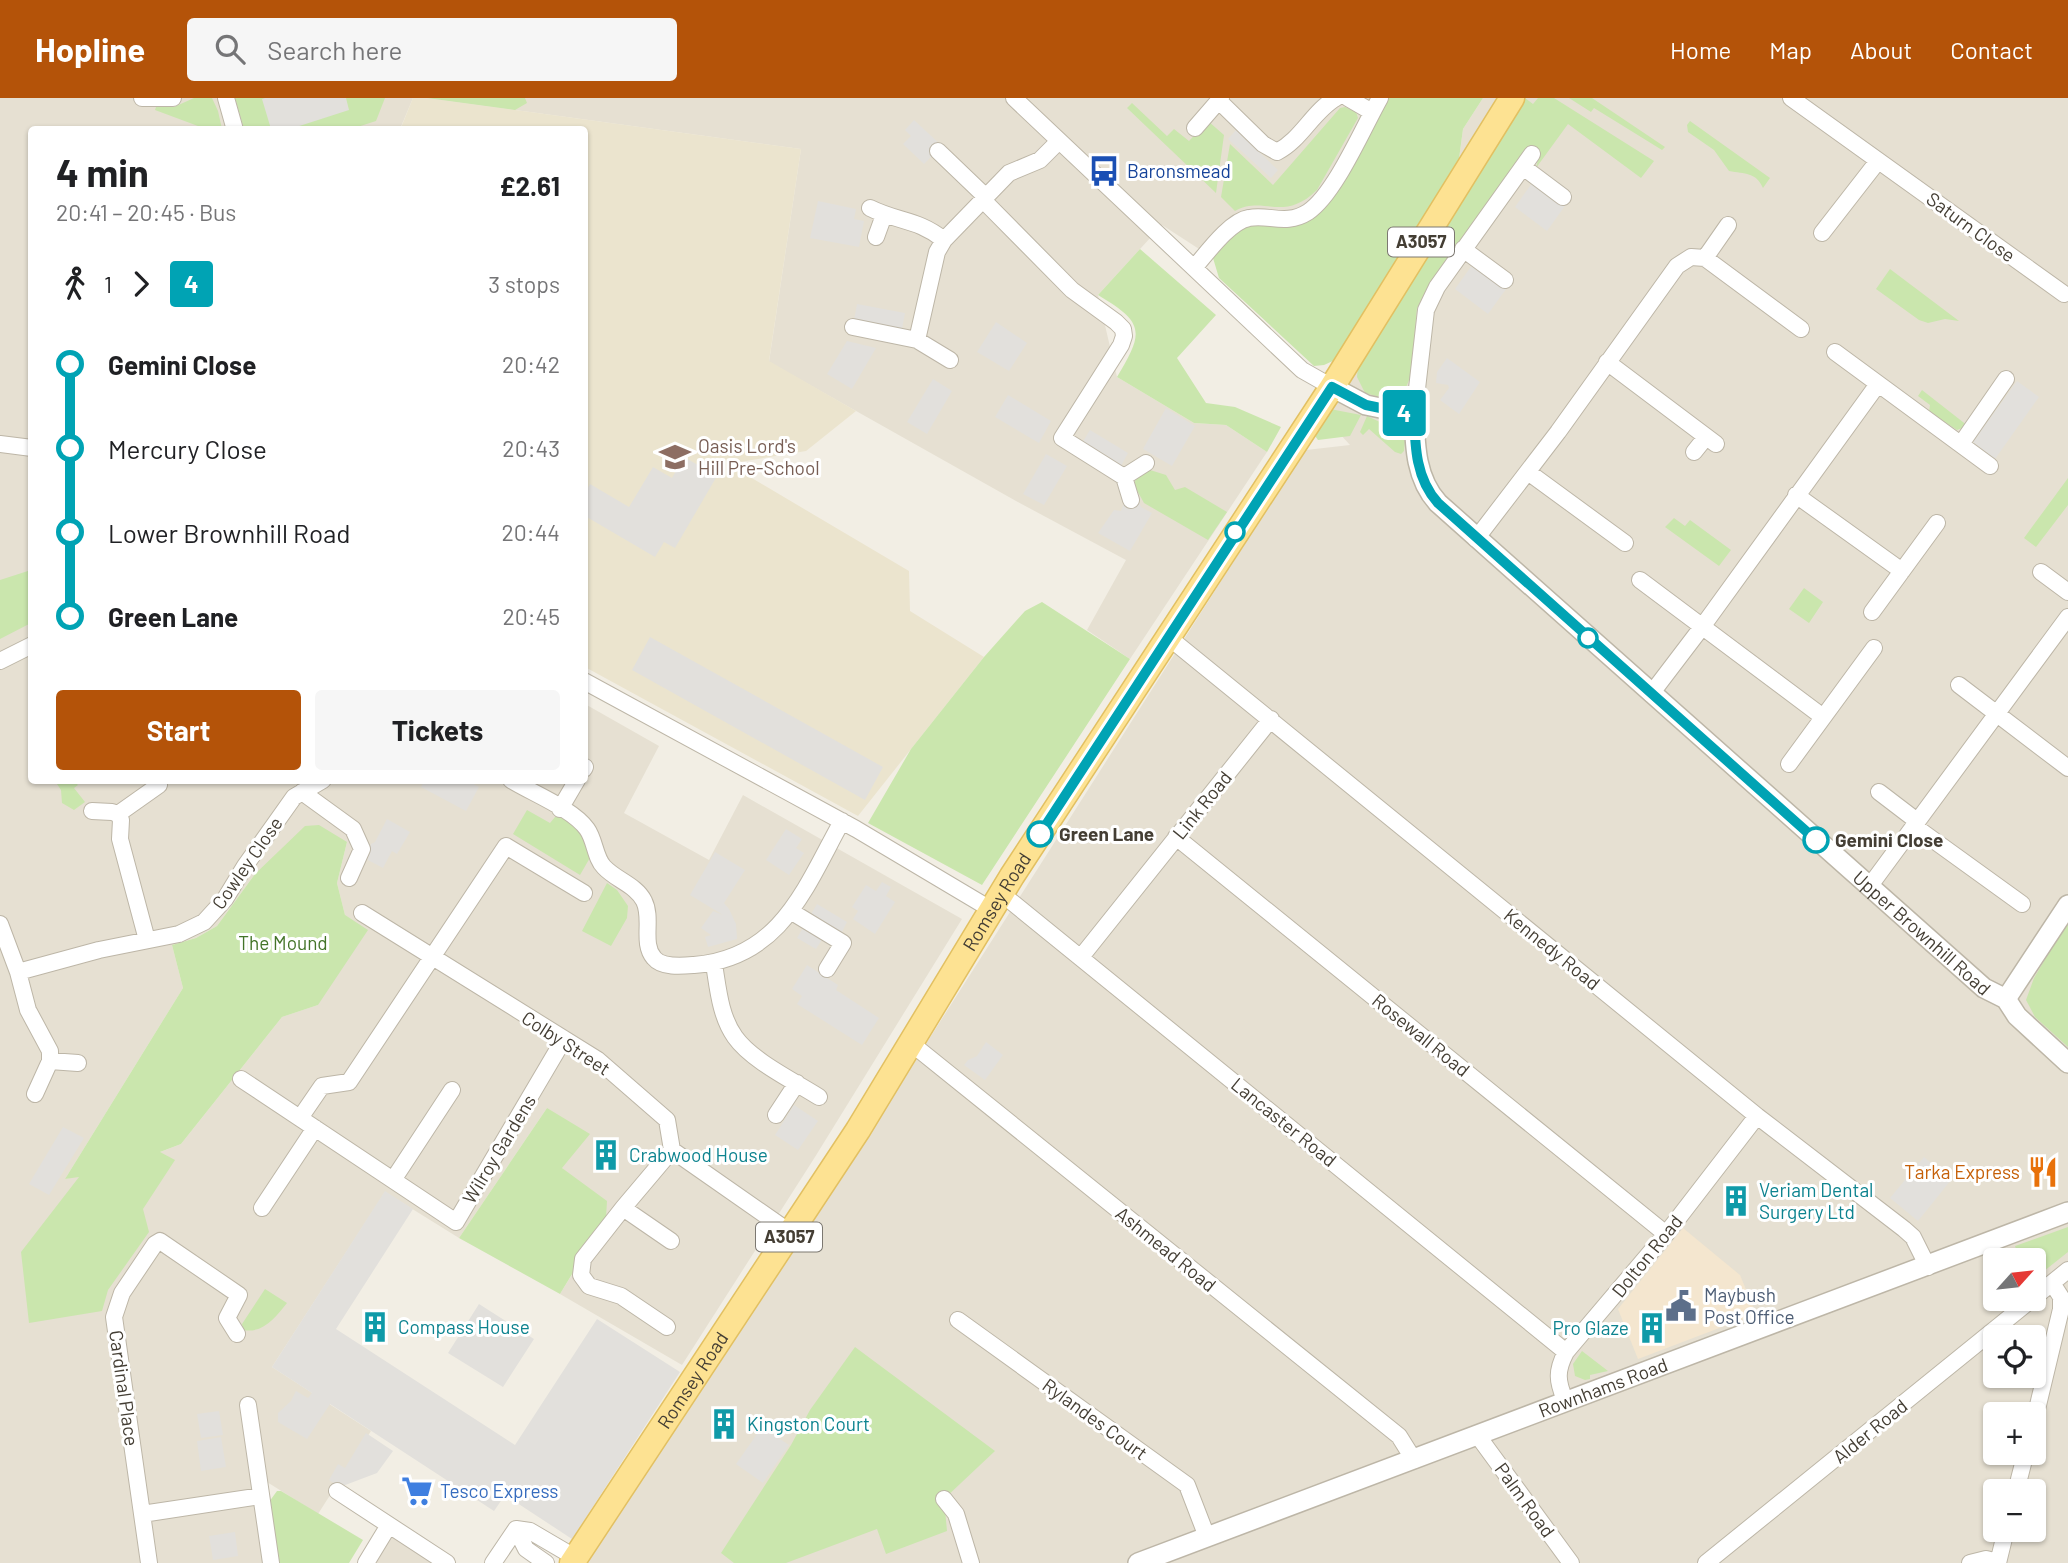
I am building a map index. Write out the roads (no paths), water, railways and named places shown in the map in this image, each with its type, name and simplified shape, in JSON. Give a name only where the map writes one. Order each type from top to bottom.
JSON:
[{"type":"main road","name":"Romsey Road","points":[[574,1560],[792,1233],[912,1044],[997,902],[1167,636],[1332,387],[1512,98]]},
{"type":"street","points":[[142,98],[173,98]]},
{"type":"street","points":[[226,98],[234,126]]},
{"type":"street","points":[[1014,98],[1302,370],[1366,405],[1414,415],[1426,310],[1437,287],[1528,161],[1563,197]]},
{"type":"street","points":[[1195,128],[1220,99],[1263,144],[1277,152],[1287,147],[1336,98]]},
{"type":"street","points":[[1194,268],[1217,241],[1239,222],[1256,217],[1269,220],[1294,217],[1306,214],[1317,204],[1334,182],[1376,105],[1348,98]]},
{"type":"street","name":"Saturn Close","points":[[1798,100],[2062,297]]},
{"type":"street","points":[[917,340],[933,265],[944,240],[1009,173],[1040,160],[1059,141]]},
{"type":"street","points":[[938,151],[1072,290],[1116,321],[1123,329],[1121,345],[1062,438],[1124,477],[1131,500]]},
{"type":"street","points":[[1822,233],[1878,161]]},
{"type":"street","points":[[877,237],[877,212],[920,224],[944,240]]},
{"type":"street","points":[[1705,258],[1728,225]]},
{"type":"street","points":[[1463,249],[1505,280]]},
{"type":"street","points":[[1476,539],[1528,472],[1677,266],[1691,257],[1705,258],[1796,326],[1780,335]]},
{"type":"street","points":[[853,327],[917,340],[950,360]]},
{"type":"street","points":[[1835,352],[1990,466]]},
{"type":"street","points":[[1607,362],[1711,440],[1694,452]]},
{"type":"street","points":[[1961,444],[2006,379]]},
{"type":"street","points":[[1651,694],[1878,384]]},
{"type":"street","name":"Upper Brownhill Road","points":[[1414,415],[1415,444],[1424,484],[1438,503],[1984,988],[2006,999],[2017,1016],[2068,1063]]},
{"type":"street","points":[[0,444],[28,448]]},
{"type":"street","points":[[1124,477],[1146,463]]},
{"type":"street","points":[[1528,472],[1625,543]]},
{"type":"street","points":[[1796,495],[1902,571]]},
{"type":"street","points":[[1872,612],[1937,523]]},
{"type":"street","points":[[2041,572],[2068,592]]},
{"type":"street","points":[[1640,580],[1823,717]]},
{"type":"street","points":[[1869,887],[2068,617]]},
{"type":"street","name":"Kennedy Road","points":[[1167,636],[1756,1116],[1904,1229],[1913,1237],[1928,1266]]},
{"type":"street","points":[[0,661],[28,647]]},
{"type":"street","points":[[1789,764],[1874,648]]},
{"type":"street","points":[[588,683],[997,902]]},
{"type":"street","points":[[1959,685],[2068,768]]},
{"type":"street","name":"Link Road","points":[[1082,957],[1270,719]]},
{"type":"street","name":"Cowley Close","points":[[18,972],[99,950],[179,934],[204,922],[225,899],[294,797],[317,784]]},
{"type":"street","name":"Cowley Close","points":[[325,784],[326,795],[334,814]]},
{"type":"street","points":[[518,784],[573,815],[586,828],[602,866],[643,898],[648,912],[648,944],[653,958],[663,964],[678,966],[714,964],[752,947],[776,930],[792,912],[842,821]]},
{"type":"street","points":[[560,809],[575,784]]},
{"type":"street","points":[[118,814],[159,785]]},
{"type":"street","points":[[302,792],[353,829],[362,849],[349,878]]},
{"type":"street","points":[[1879,792],[1915,823],[2022,904]]},
{"type":"street","points":[[92,811],[112,812],[118,814],[121,820],[120,839],[147,940]]},
{"type":"street","name":"Rosewall Road","points":[[1177,837],[1666,1234]]},
{"type":"street","points":[[300,1118],[323,1086],[349,1082],[506,846],[584,893]]},
{"type":"street","name":"Lancaster Road","points":[[997,902],[1028,914],[1566,1352]]},
{"type":"street","points":[[2006,999],[2068,905]]},
{"type":"street","points":[[792,912],[843,943],[827,969]]},
{"type":"street","name":"Colby Street","points":[[362,914],[598,1060],[667,1120],[672,1150]]},
{"type":"street","points":[[0,924],[18,972],[28,1010],[50,1051],[50,1061],[35,1094]]},
{"type":"street","points":[[714,964],[723,1012],[735,1037],[752,1054],[819,1097]]},
{"type":"street","name":"Wilroy Gardens","points":[[241,1079],[456,1222],[564,1039]]},
{"type":"street","name":"Ashmead Road","points":[[912,1044],[1399,1436],[1414,1460]]},
{"type":"street","points":[[50,1061],[78,1063]]},
{"type":"street","points":[[776,1115],[797,1083]]},
{"type":"street","points":[[393,1180],[452,1090]]},
{"type":"street","name":"Dolton Road","points":[[1565,1401],[1557,1373],[1566,1352],[1666,1234],[1756,1116]]},
{"type":"street","points":[[262,1209],[315,1128]]},
{"type":"street","points":[[667,1327],[621,1296],[589,1286],[581,1275],[583,1259],[672,1150],[792,1233]]},
{"type":"street","points":[[622,1208],[671,1241]]},
{"type":"street","name":"Rownhams Road","points":[[1138,1563],[2068,1212]]},
{"type":"street","name":"Cardinal Place","points":[[149,1563],[114,1317],[122,1293],[155,1244],[160,1241],[239,1295],[227,1318],[237,1334]]},
{"type":"street","name":"Alder Road","points":[[1706,1563],[2068,1270]]},
{"type":"street","points":[[2039,1402],[2061,1309],[2061,1297],[2052,1283]]},
{"type":"street","name":"Rylandes Court","points":[[958,1320],[1187,1485],[1207,1537]]},
{"type":"street","points":[[248,1405],[271,1563]]},
{"type":"street","name":"Palm Road","points":[[1478,1436],[1572,1563]]},
{"type":"street","points":[[337,1491],[447,1563]]},
{"type":"street","points":[[142,1514],[261,1496]]},
{"type":"street","points":[[944,1499],[956,1514],[971,1563]]},
{"type":"street","points":[[366,1563],[390,1525]]},
{"type":"street","points":[[516,1529],[530,1531],[574,1560]]},
{"type":"street","points":[[493,1563],[516,1529]]},
{"type":"street","points":[[516,1529],[526,1549],[546,1563]]},
{"type":"street","points":[[1970,1563],[1986,1559],[1998,1563],[2003,1542]]},
{"type":"place","name":"Baronsmead","points":[[1104,171]]},
{"type":"place","name":"Oasis Lord's Hill Pre-School","points":[[675,457]]},
{"type":"place","name":"Green Lane","points":[[1040,834]]},
{"type":"place","name":"Gemini Close","points":[[1816,840]]},
{"type":"place","name":"Crabwood House","points":[[606,1155]]},
{"type":"place","name":"Tarka Express","points":[[2043,1172]]},
{"type":"place","name":"Veriam Dental Surgery Ltd","points":[[1736,1201]]},
{"type":"place","name":"Maybush Post Office","points":[[1681,1306]]},
{"type":"place","name":"Compass House","points":[[375,1327]]},
{"type":"place","name":"Pro Glaze","points":[[1652,1328]]},
{"type":"place","name":"Kingston Court","points":[[724,1424]]},
{"type":"place","name":"Tesco Express","points":[[417,1491]]},
{"type":"park label","name":"The Mound","points":[[283,943]]}]
